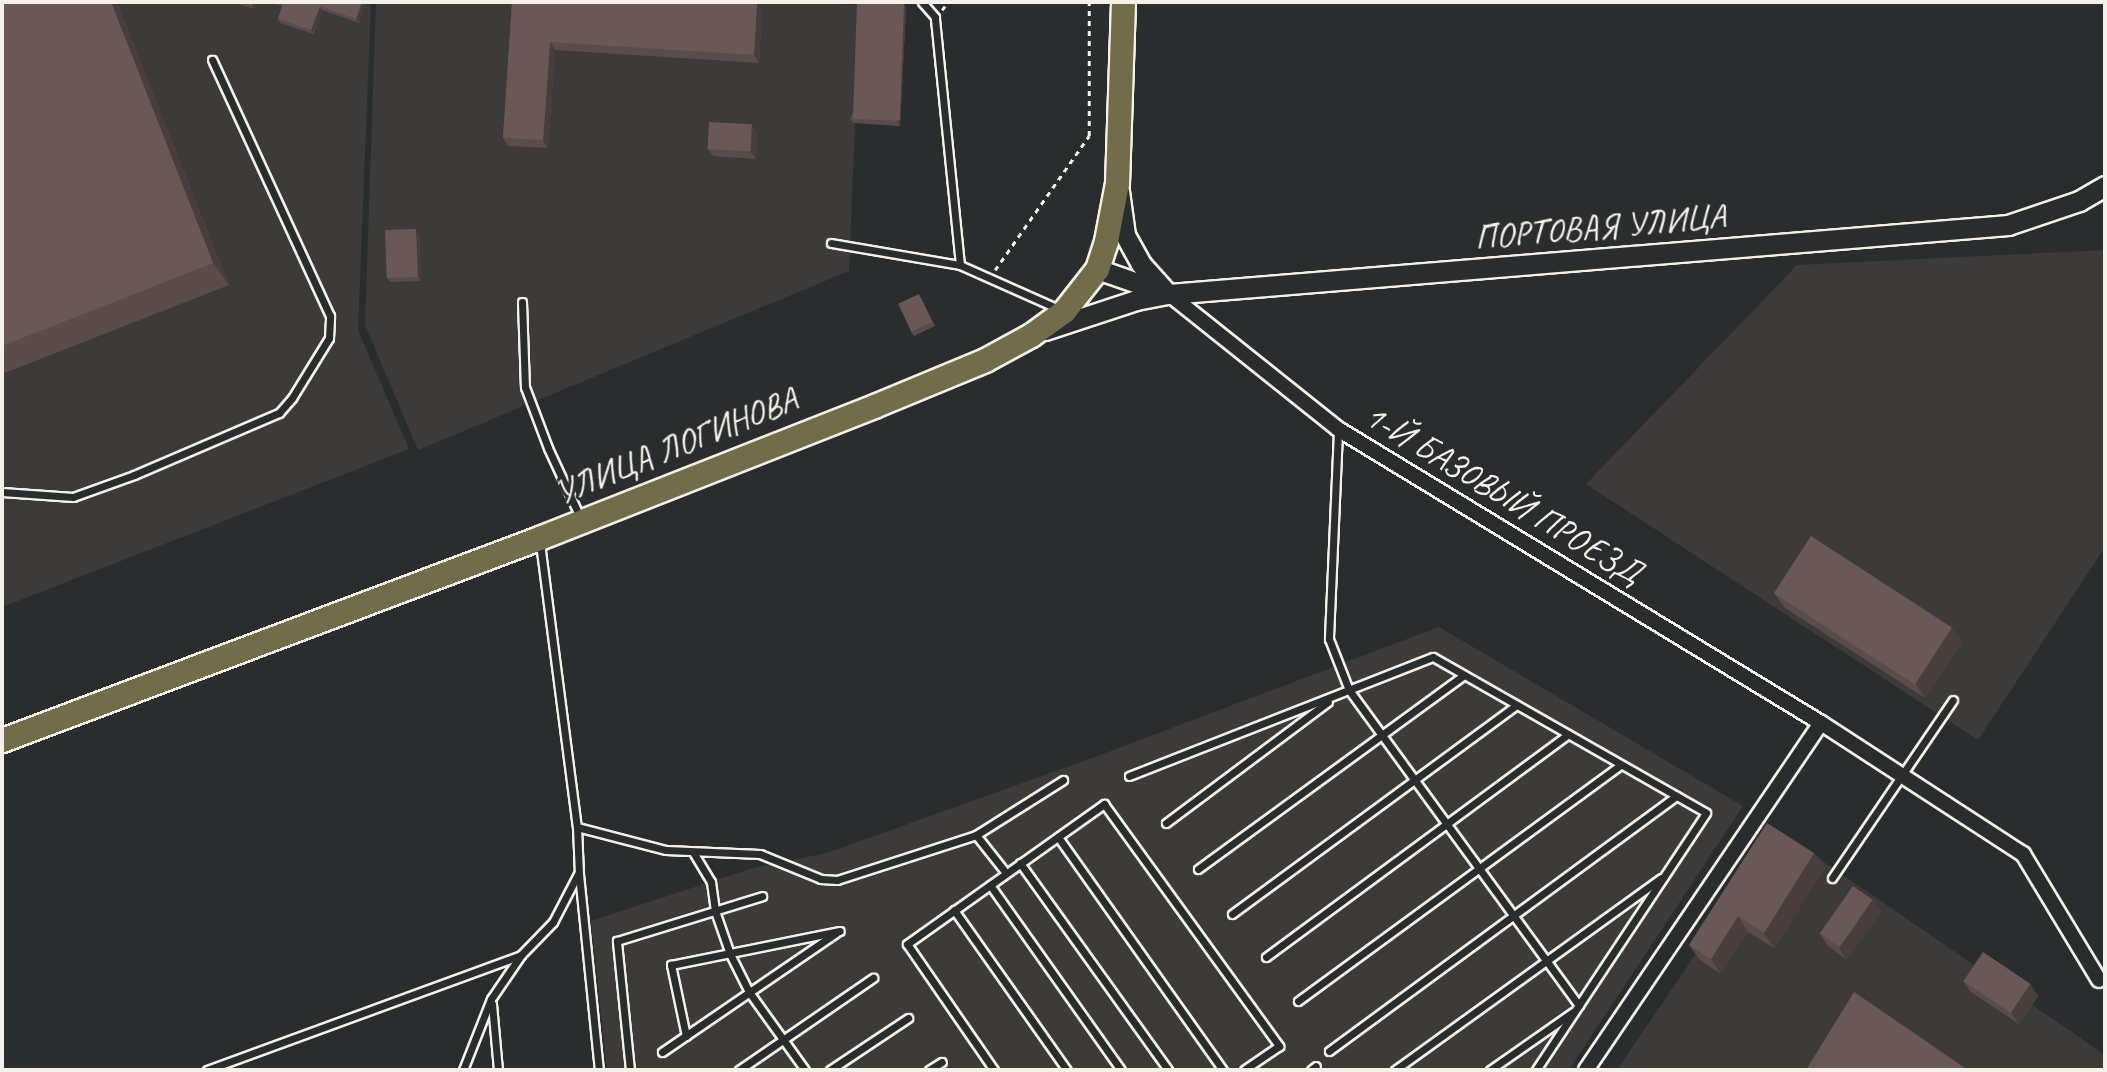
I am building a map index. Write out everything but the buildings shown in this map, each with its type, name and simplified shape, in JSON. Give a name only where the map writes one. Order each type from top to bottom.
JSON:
[{"type":"main road","name":"УЛИЦА ЛОГИНОВА","points":[[2,740],[539,538],[985,360],[1031,334],[1064,311],[1097,270],[1117,183],[1123,2]]},
{"type":"street","points":[[1117,183],[1125,235],[1141,264],[1168,294]]},
{"type":"street","name":"ПОРТОВАЯ УЛИЦА","points":[[1097,270],[1168,294],[2008,225],[2079,201],[2105,186]]},
{"type":"street","points":[[1031,334],[1136,300],[1168,294]]},
{"type":"street","name":"1-Й БАЗОВЫЙ ПРОЕЗД","points":[[1168,294],[1338,429],[1821,723],[2023,854],[2099,980]]},
{"type":"street","points":[[1586,1070],[1821,723]]},
{"type":"lane","points":[[922,2],[935,18],[960,265]]},
{"type":"lane","points":[[2,492],[73,497],[279,413],[292,398],[329,338],[330,316],[212,60]]},
{"type":"lane","points":[[831,243],[960,265],[1064,311]]},
{"type":"lane","points":[[522,302],[525,387],[548,448],[582,521]]},
{"type":"lane","points":[[1338,429],[1329,639],[1349,690],[1578,1007]]},
{"type":"lane","points":[[539,538],[577,827],[579,874],[599,1070]]},
{"type":"lane","points":[[1129,776],[1433,657],[1706,813],[1536,1070]]},
{"type":"lane","points":[[1198,869],[1464,675]]},
{"type":"lane","points":[[1166,823],[1337,695]]},
{"type":"lane","points":[[1832,878],[1953,700]]},
{"type":"lane","points":[[1232,914],[1516,705]]},
{"type":"lane","points":[[1266,957],[1568,734]]},
{"type":"lane","points":[[1298,1001],[1621,765]]},
{"type":"lane","points":[[577,827],[666,850],[760,854],[821,879],[837,880],[976,835],[1062,780]]},
{"type":"lane","points":[[1329,1051],[1676,796]]},
{"type":"lane","points":[[994,1070],[907,944],[1104,804],[1279,1046],[1244,1070]]},
{"type":"lane","points":[[976,835],[1006,873]]},
{"type":"lane","points":[[1058,836],[1223,1070]]},
{"type":"lane","points":[[693,852],[711,882],[715,911],[730,954],[750,992],[805,1070]]},
{"type":"lane","points":[[1020,863],[1168,1070]]},
{"type":"lane","points":[[463,1070],[491,999],[521,955],[553,922],[579,874]]},
{"type":"lane","points":[[1395,1070],[1665,875]]},
{"type":"lane","points":[[990,885],[1121,1070]]},
{"type":"lane","points":[[629,1070],[617,941],[762,896]]},
{"type":"lane","points":[[954,910],[1067,1070]]},
{"type":"lane","points":[[662,1052],[839,931],[671,965],[686,1035]]},
{"type":"lane","points":[[207,1070],[521,955]]},
{"type":"lane","points":[[739,1070],[873,978]]},
{"type":"lane","points":[[491,999],[498,1070]]},
{"type":"lane","points":[[1490,1070],[1578,1007]]},
{"type":"lane","points":[[830,1070],[908,1018]]},
{"type":"lane","points":[[929,1070],[942,1062]]},
{"type":"path","points":[[989,278],[1090,135],[1089,2]]},
{"type":"shaded area","points":[[2,2],[371,2],[358,330],[409,449],[2,607]]},
{"type":"shaded area","points":[[376,2],[774,2],[860,5],[849,271],[418,450],[365,325]]},
{"type":"shaded area","points":[[2105,250],[2105,547],[1978,740],[1586,484],[1797,265]]},
{"type":"shaded area","points":[[1439,627],[1743,806],[1569,1070],[607,1070],[591,921],[753,868],[827,853],[1103,754]]},
{"type":"shaded area","points":[[1779,831],[2105,1055],[2105,1070],[1617,1070]]}]
